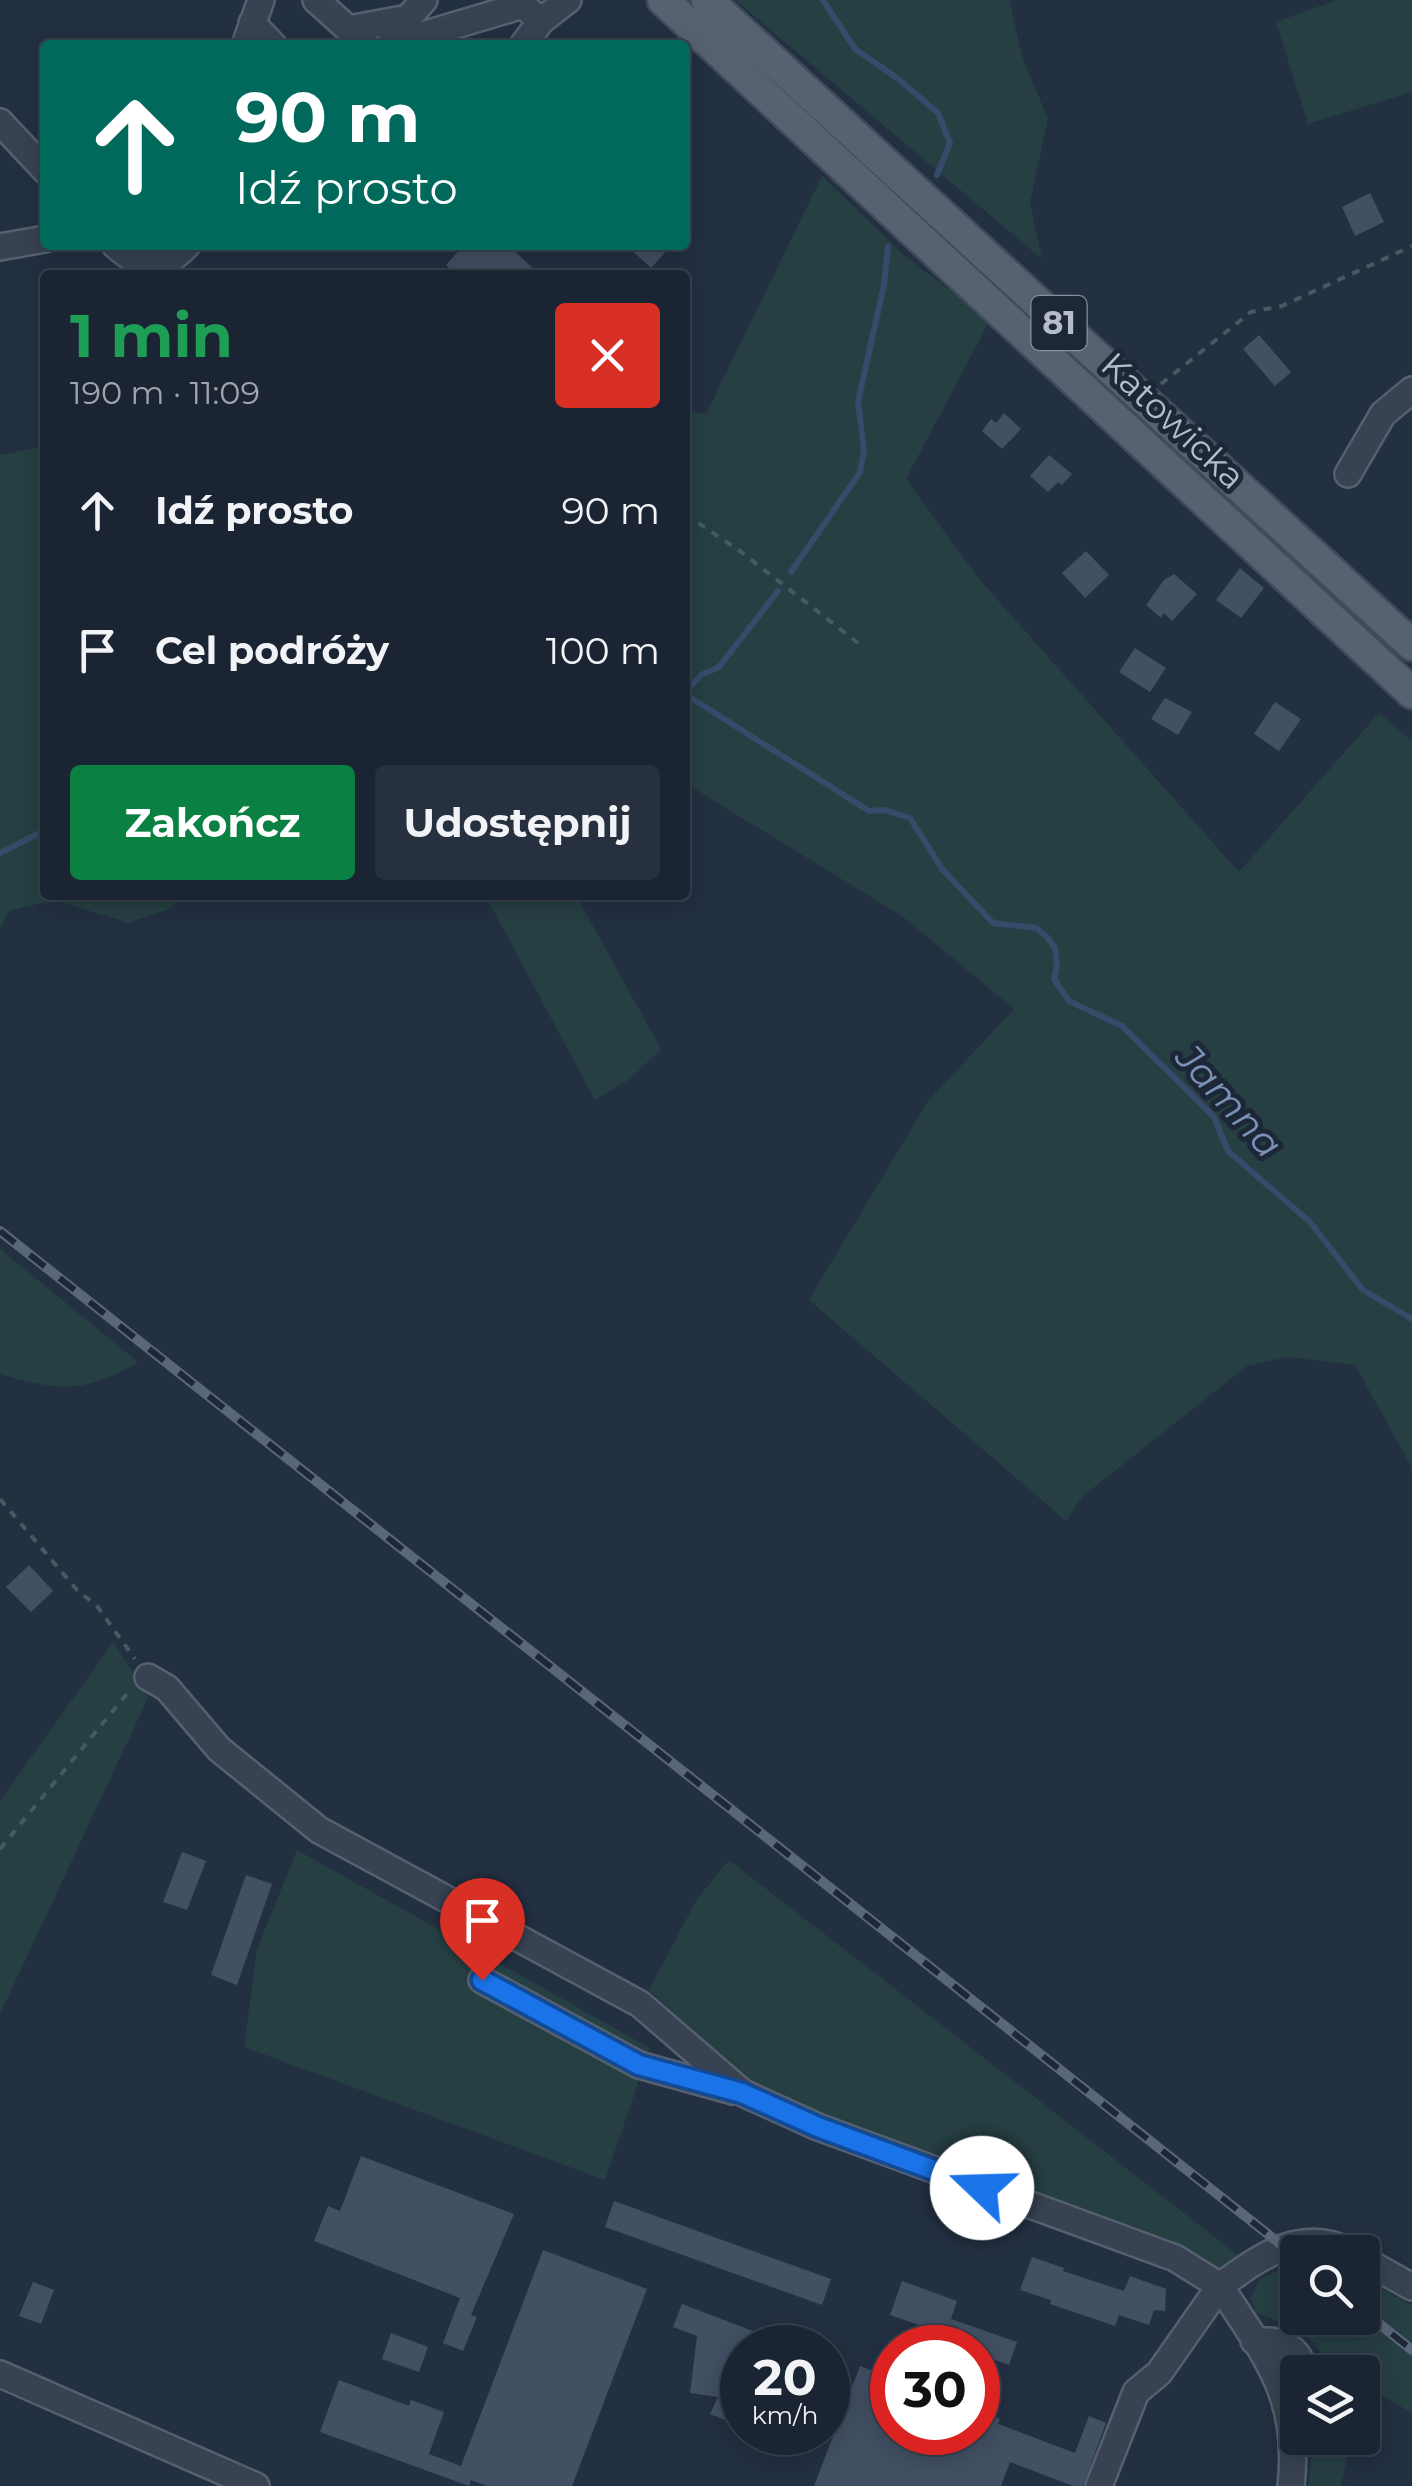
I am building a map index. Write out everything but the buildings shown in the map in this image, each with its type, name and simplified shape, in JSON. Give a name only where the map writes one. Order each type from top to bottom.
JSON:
[{"type":"main road","name":"Katowicka","points":[[707,0],[1412,646]]},
{"type":"main road","name":"Katowicka","points":[[660,2],[1412,694]]},
{"type":"street","points":[[316,0],[358,37],[408,18],[424,0]]},
{"type":"street","points":[[408,40],[568,0]]},
{"type":"street","points":[[524,40],[527,9]]},
{"type":"street","points":[[0,122],[40,165]]},
{"type":"street","points":[[0,247],[40,240]]},
{"type":"street","points":[[120,250],[136,263],[159,263],[174,258],[182,250]]},
{"type":"street","points":[[1348,474],[1384,414],[1412,390]]},
{"type":"street","points":[[148,1677],[167,1688],[219,1749],[319,1830],[640,2004],[742,2093]]},
{"type":"street","points":[[482,1980],[639,2065],[742,2093],[818,2127],[1175,2258],[1220,2286],[1280,2386]]},
{"type":"street","points":[[1100,2486],[1136,2392],[1158,2374],[1220,2286],[1254,2261],[1280,2250]]},
{"type":"street","points":[[1380,2269],[1412,2287]]},
{"type":"street","points":[[1254,2341],[1276,2339],[1297,2355]]},
{"type":"street","points":[[0,2374],[256,2486]]},
{"type":"street","points":[[1292,2486],[1293,2455]]},
{"type":"path","points":[[1145,401],[1153,390],[1250,312],[1282,306],[1412,246]]},
{"type":"path","points":[[690,517],[740,551],[862,646]]},
{"type":"path","points":[[0,1499],[76,1590],[96,1606],[148,1677],[124,1694],[0,1848]]},
{"type":"green space","points":[[735,0],[1009,0],[1023,59],[1048,119],[1030,202],[1042,259]]},
{"type":"green space","points":[[1337,0],[1412,0],[1412,92],[1308,124],[1276,22]]},
{"type":"green space","points":[[822,176],[906,257],[990,320],[906,479],[979,579],[1239,872],[1379,713],[1412,741],[1412,1468],[1355,1365],[1287,1357],[1247,1366],[1082,1497],[1066,1521],[809,1300],[928,1101],[1014,1009],[902,916],[690,786],[690,410],[706,414]]},
{"type":"green space","points":[[40,447],[40,900],[55,900],[9,911],[0,929],[0,455]]},
{"type":"green space","points":[[55,900],[180,900],[168,910],[128,923]]},
{"type":"green space","points":[[488,900],[579,900],[661,1049],[630,1079],[595,1100]]},
{"type":"green space","points":[[0,1249],[138,1362],[102,1380],[71,1386],[39,1384],[0,1374]]},
{"type":"green space","points":[[113,1642],[149,1696],[0,2014],[0,1801]]},
{"type":"green space","points":[[297,1850],[650,2048],[605,2180],[244,2047],[257,1949]]},
{"type":"green space","points":[[729,1860],[1238,2255],[1224,2270],[744,2082],[649,1990],[697,1899]]},
{"type":"green space","points":[[1280,2270],[1280,2323],[1256,2312],[1251,2299],[1258,2280]]},
{"type":"green space","points":[[1380,2287],[1412,2306],[1412,2413],[1380,2395],[1380,2355],[1321,2355],[1304,2335],[1380,2335]]},
{"type":"green space","points":[[1311,2455],[1348,2455],[1340,2486],[1308,2486]]},
{"type":"waterway","points":[[823,0],[855,49],[938,113],[950,143],[937,175]]},
{"type":"waterway","points":[[791,572],[860,472],[864,450],[858,402],[884,285],[888,247]]},
{"type":"waterway","points":[[690,687],[701,675],[719,667],[778,591]]},
{"type":"waterway","name":"Jamna","points":[[690,697],[869,811],[884,810],[910,818],[942,869],[993,923],[1036,928],[1047,937],[1055,948],[1054,979],[1069,1001],[1122,1026],[1214,1117],[1228,1151],[1310,1222],[1363,1290],[1412,1319]]},
{"type":"waterway","name":"Jamna","points":[[0,853],[40,833]]},
{"type":"railway","points":[[0,1231],[1280,2244]]},
{"type":"railway","points":[[1380,2324],[1412,2350]]},
{"type":"route","points":[[482,1980],[639,2065],[742,2093],[818,2127],[982,2188]]}]
